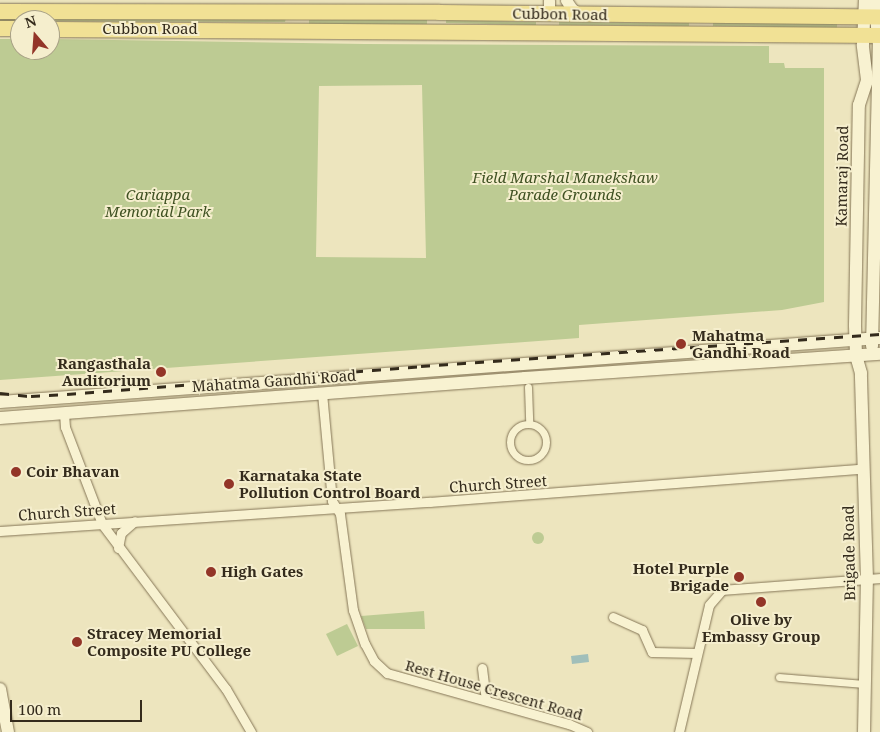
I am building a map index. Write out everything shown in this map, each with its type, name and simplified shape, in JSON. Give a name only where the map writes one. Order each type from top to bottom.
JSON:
[{"type":"main road","name":"Kamaraj Road","points":[[865,0],[873,17]]},
{"type":"main road","name":"Kamaraj Road","points":[[874,0],[876,338]]},
{"type":"main road","name":"Cubbon Road","points":[[0,11],[67,5],[295,12],[369,6],[439,12],[554,7],[582,15],[873,17]]},
{"type":"main road","points":[[294,30],[295,12]]},
{"type":"main road","points":[[439,12],[439,31]]},
{"type":"main road","points":[[700,34],[702,16]]},
{"type":"main road","name":"Cubbon Road","points":[[60,28],[874,35]]},
{"type":"main road","name":"Kamaraj Road","points":[[856,355],[860,105],[867,80],[874,35]]},
{"type":"main road","points":[[858,215],[875,216]]},
{"type":"main road","points":[[861,373],[876,354],[876,338]]},
{"type":"main road","name":"Mahatma Gandhi Road","points":[[0,402],[876,338]]},
{"type":"main road","name":"Mahatma Gandhi Road","points":[[0,418],[876,354]]},
{"type":"main road","name":"Brigade Road","points":[[856,355],[861,373],[867,580],[864,732]]},
{"type":"main road","points":[[0,689],[8,732]]},
{"type":"street","points":[[566,0],[572,9],[582,15]]},
{"type":"street","points":[[528,387],[529,424]]},
{"type":"street","name":"Rest House Crescent Road","points":[[322,393],[332,496],[340,514],[353,610],[365,644],[374,660],[387,673],[568,724],[587,732]]},
{"type":"street","points":[[64,413],[65,427],[102,524],[118,548],[226,689],[252,732]]},
{"type":"street","points":[[529,424],[539,427],[544,432],[546,444],[541,455],[530,460],[519,458],[511,449],[510,444],[510,438],[516,428],[529,424]]},
{"type":"street","name":"Church Street","points":[[0,531],[863,469]]},
{"type":"street","name":"Church Street","points":[[118,548],[121,533],[135,521]]},
{"type":"street","points":[[679,732],[709,605],[722,590],[880,578]]},
{"type":"street","points":[[613,617],[642,630],[652,652],[697,653]]},
{"type":"street","points":[[482,668],[486,700]]},
{"type":"street","points":[[779,677],[864,684]]},
{"type":"green space","points":[[0,17],[10,17],[10,21],[0,21]]},
{"type":"green space","points":[[60,17],[286,18],[285,22],[60,21]]},
{"type":"green space","points":[[309,20],[427,20],[427,24],[309,24]]},
{"type":"green space","points":[[446,20],[536,22],[536,25],[446,23]]},
{"type":"green space","points":[[559,22],[689,23],[689,26],[559,25]]},
{"type":"green space","points":[[713,22],[837,24],[837,28],[713,26]]},
{"type":"green space","points":[[0,39],[10,39],[10,60],[60,60],[60,39],[365,44],[769,46],[769,63],[784,63],[785,68],[824,68],[824,302],[782,310],[579,325],[579,338],[0,380]],"holes":[[[422,85],[426,258],[316,257],[319,86]]]},
{"type":"green space","points":[[538,532],[544,538],[538,544],[532,538]]},
{"type":"green space","points":[[424,611],[425,629],[366,629],[361,616]]},
{"type":"green space","points":[[347,624],[358,646],[337,656],[326,634]]},
{"type":"water","points":[[588,654],[589,662],[572,664],[571,656]]},
{"type":"railway","points":[[0,393],[31,396],[67,394],[421,366],[880,334]]},
{"type":"place","name":"Mahatma Gandhi Road","points":[[681,344]]},
{"type":"place","name":"Rangasthala Auditorium","points":[[161,372]]},
{"type":"place","name":"Coir Bhavan","points":[[16,472]]},
{"type":"place","name":"Karnataka State Pollution Control Board","points":[[229,484]]},
{"type":"place","name":"High Gates","points":[[211,572]]},
{"type":"place","name":"Hotel Purple Brigade","points":[[739,577]]},
{"type":"place","name":"Olive by Embassy Group","points":[[761,602]]},
{"type":"place","name":"Stracey Memorial Composite PU College","points":[[77,642]]},
{"type":"park label","name":"Field Marshal Manekshaw Parade Grounds","points":[[565,186]]},
{"type":"park label","name":"Cariappa Memorial Park","points":[[158,202]]}]
